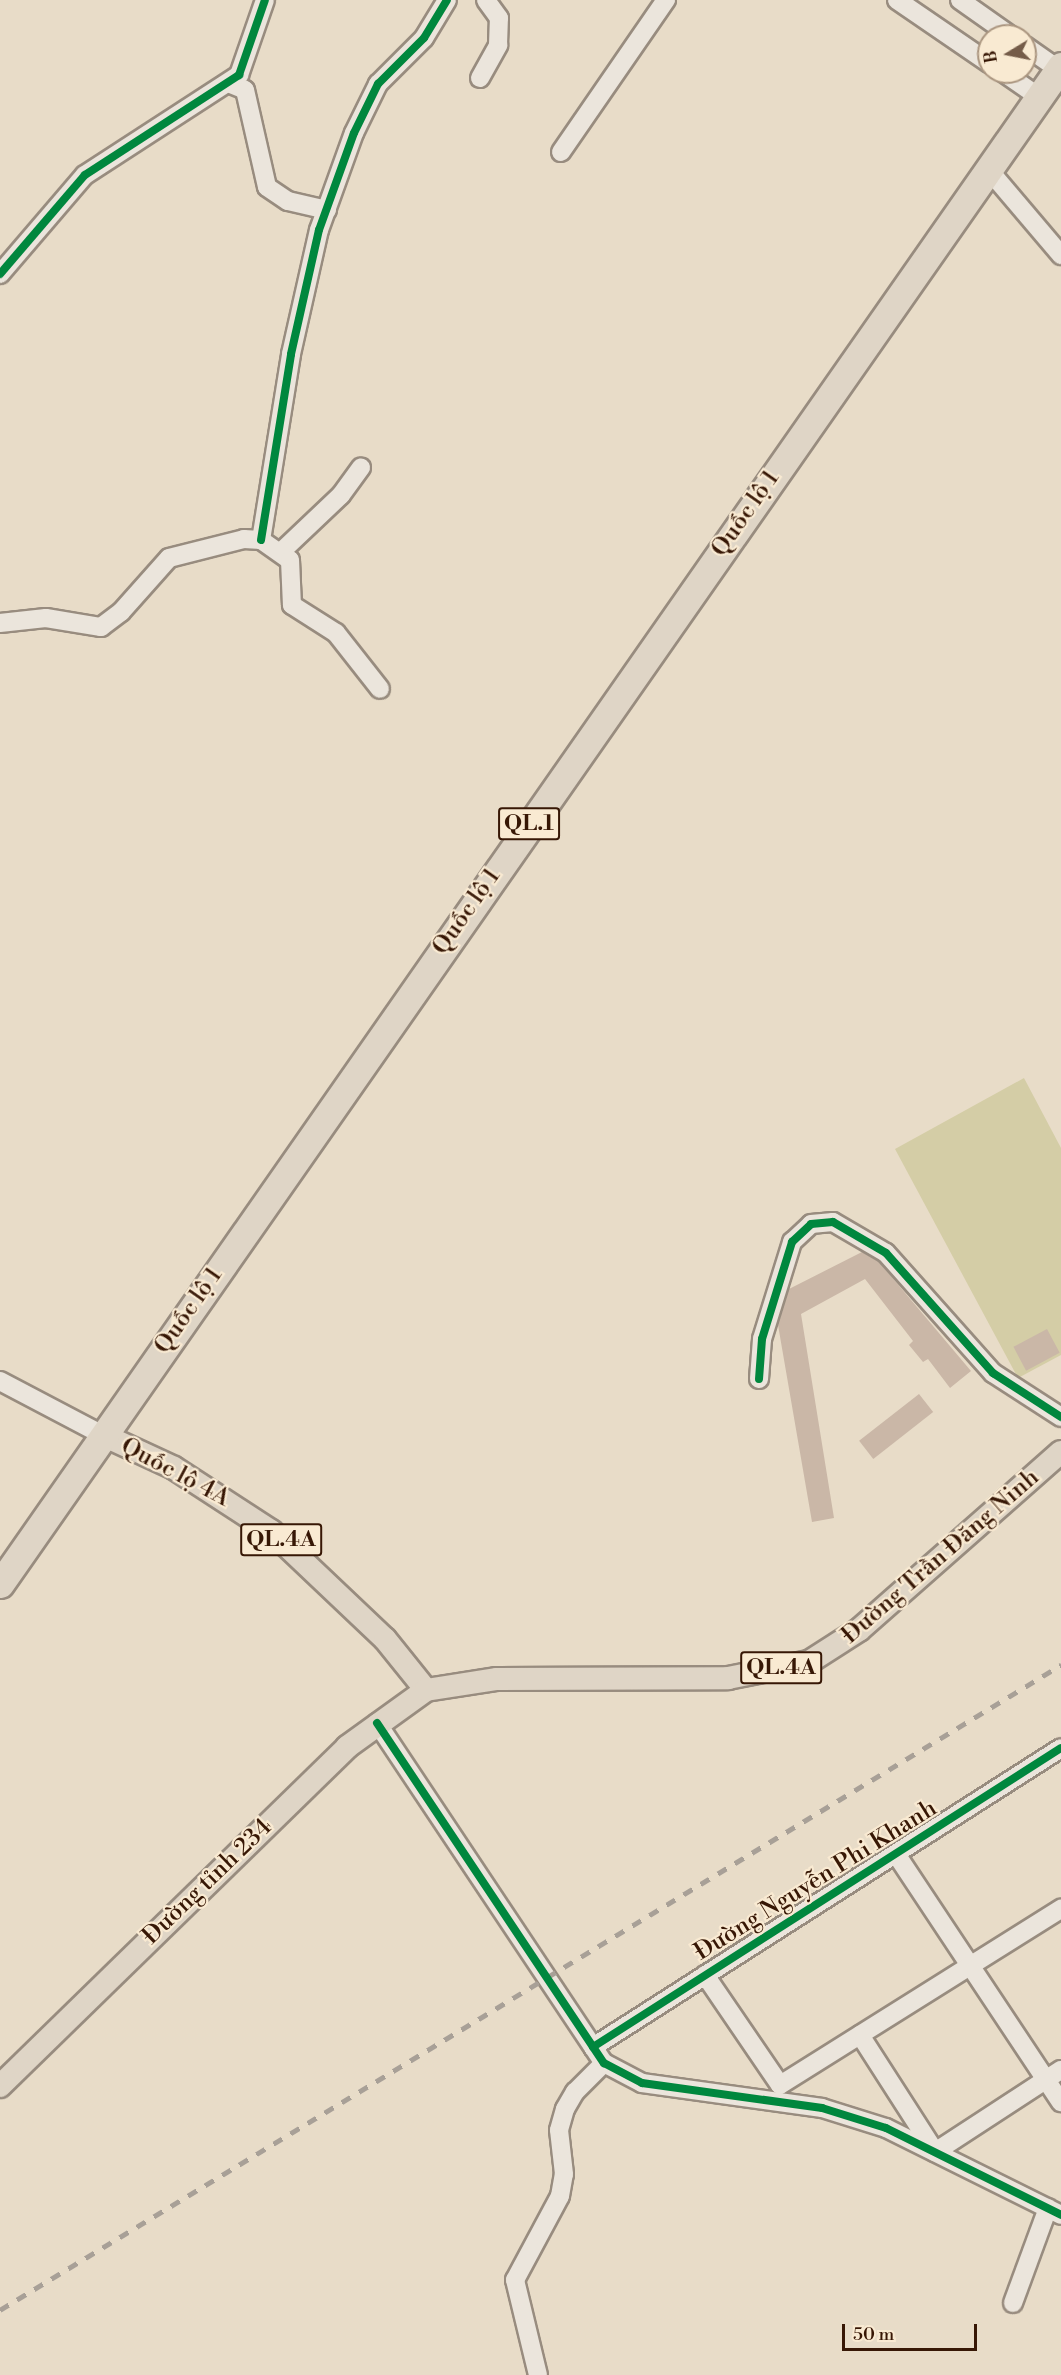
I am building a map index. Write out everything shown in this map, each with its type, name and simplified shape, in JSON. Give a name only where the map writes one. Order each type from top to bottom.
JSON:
[{"type":"highway","name":"Quốc lộ 1","points":[[0,1584],[1060,67]]},
{"type":"main road","name":"Quốc lộ 4A","points":[[103,1435],[174,1468],[272,1532],[385,1639],[426,1690]]},
{"type":"main road","name":"Đường Trần Đăng Ninh","points":[[426,1690],[497,1679],[728,1678],[809,1662],[829,1653],[883,1610],[1061,1452]]},
{"type":"main road","name":"Đường tỉnh 234","points":[[0,2086],[339,1754],[377,1723],[426,1690]]},
{"type":"street","points":[[0,274],[85,176],[228,83],[246,63],[265,0]]},
{"type":"street","points":[[261,540],[291,354],[327,210],[354,133],[378,84],[424,38],[447,0]]},
{"type":"street","points":[[480,78],[498,45],[499,18],[486,0]]},
{"type":"street","points":[[561,152],[666,0]]},
{"type":"street","points":[[897,0],[977,55]]},
{"type":"street","points":[[960,0],[994,24]]},
{"type":"street","points":[[1037,53],[1060,67]]},
{"type":"street","points":[[228,83],[245,90],[267,187],[288,201],[327,210]]},
{"type":"street","points":[[1020,84],[1039,97]]},
{"type":"street","points":[[988,169],[1061,255]]},
{"type":"street","points":[[282,551],[341,495],[361,467]]},
{"type":"street","points":[[0,623],[46,618],[101,627],[121,612],[169,558],[244,540],[261,540],[282,551],[292,565],[288,593],[292,605],[336,633],[380,689]]},
{"type":"street","points":[[759,1379],[762,1339],[792,1242],[811,1224],[833,1222],[886,1253],[993,1373],[1061,1417]]},
{"type":"street","points":[[0,1381],[103,1435]]},
{"type":"street","points":[[377,1723],[604,2063],[642,2083],[822,2108],[886,2128],[1054,2212],[1013,2303]]},
{"type":"street","name":"Đường Nguyễn Phi Khanh","points":[[593,2047],[1061,1748]]},
{"type":"street","points":[[896,1854],[968,1966],[1054,2075],[1061,2102]]},
{"type":"street","points":[[705,1975],[780,2085],[1061,1908]]},
{"type":"street","points":[[860,2034],[936,2152]]},
{"type":"street","points":[[538,2375],[515,2280],[560,2196],[564,2174],[559,2130],[565,2109],[575,2092],[604,2063]]},
{"type":"street","points":[[936,2152],[1054,2075]]},
{"type":"shaded area","points":[[1024,1078],[1061,1148],[1061,1355],[1018,1378],[895,1149]]},
{"type":"building","points":[[862,1252],[879,1262],[971,1371],[950,1388],[928,1359],[923,1362],[909,1345],[913,1341],[865,1279],[801,1314],[834,1518],[812,1522],[778,1325],[789,1289]]},
{"type":"building","points":[[1047,1329],[1060,1353],[1026,1371],[1013,1347]]},
{"type":"building","points":[[919,1394],[933,1412],[873,1459],[859,1441]]},
{"type":"railway","points":[[0,2310],[1061,1665]]},
{"type":"cycle path","points":[[0,274],[85,175],[239,75],[265,0]]},
{"type":"cycle path","points":[[261,540],[291,354],[319,230],[354,133],[378,84],[424,38],[447,0]]},
{"type":"cycle path","points":[[759,1379],[762,1339],[792,1242],[811,1224],[833,1222],[886,1253],[993,1373],[1061,1417]]},
{"type":"cycle path","points":[[377,1723],[604,2063],[642,2083],[822,2108],[886,2128],[1061,2215]]},
{"type":"cycle path","points":[[593,2047],[1061,1748]]}]
